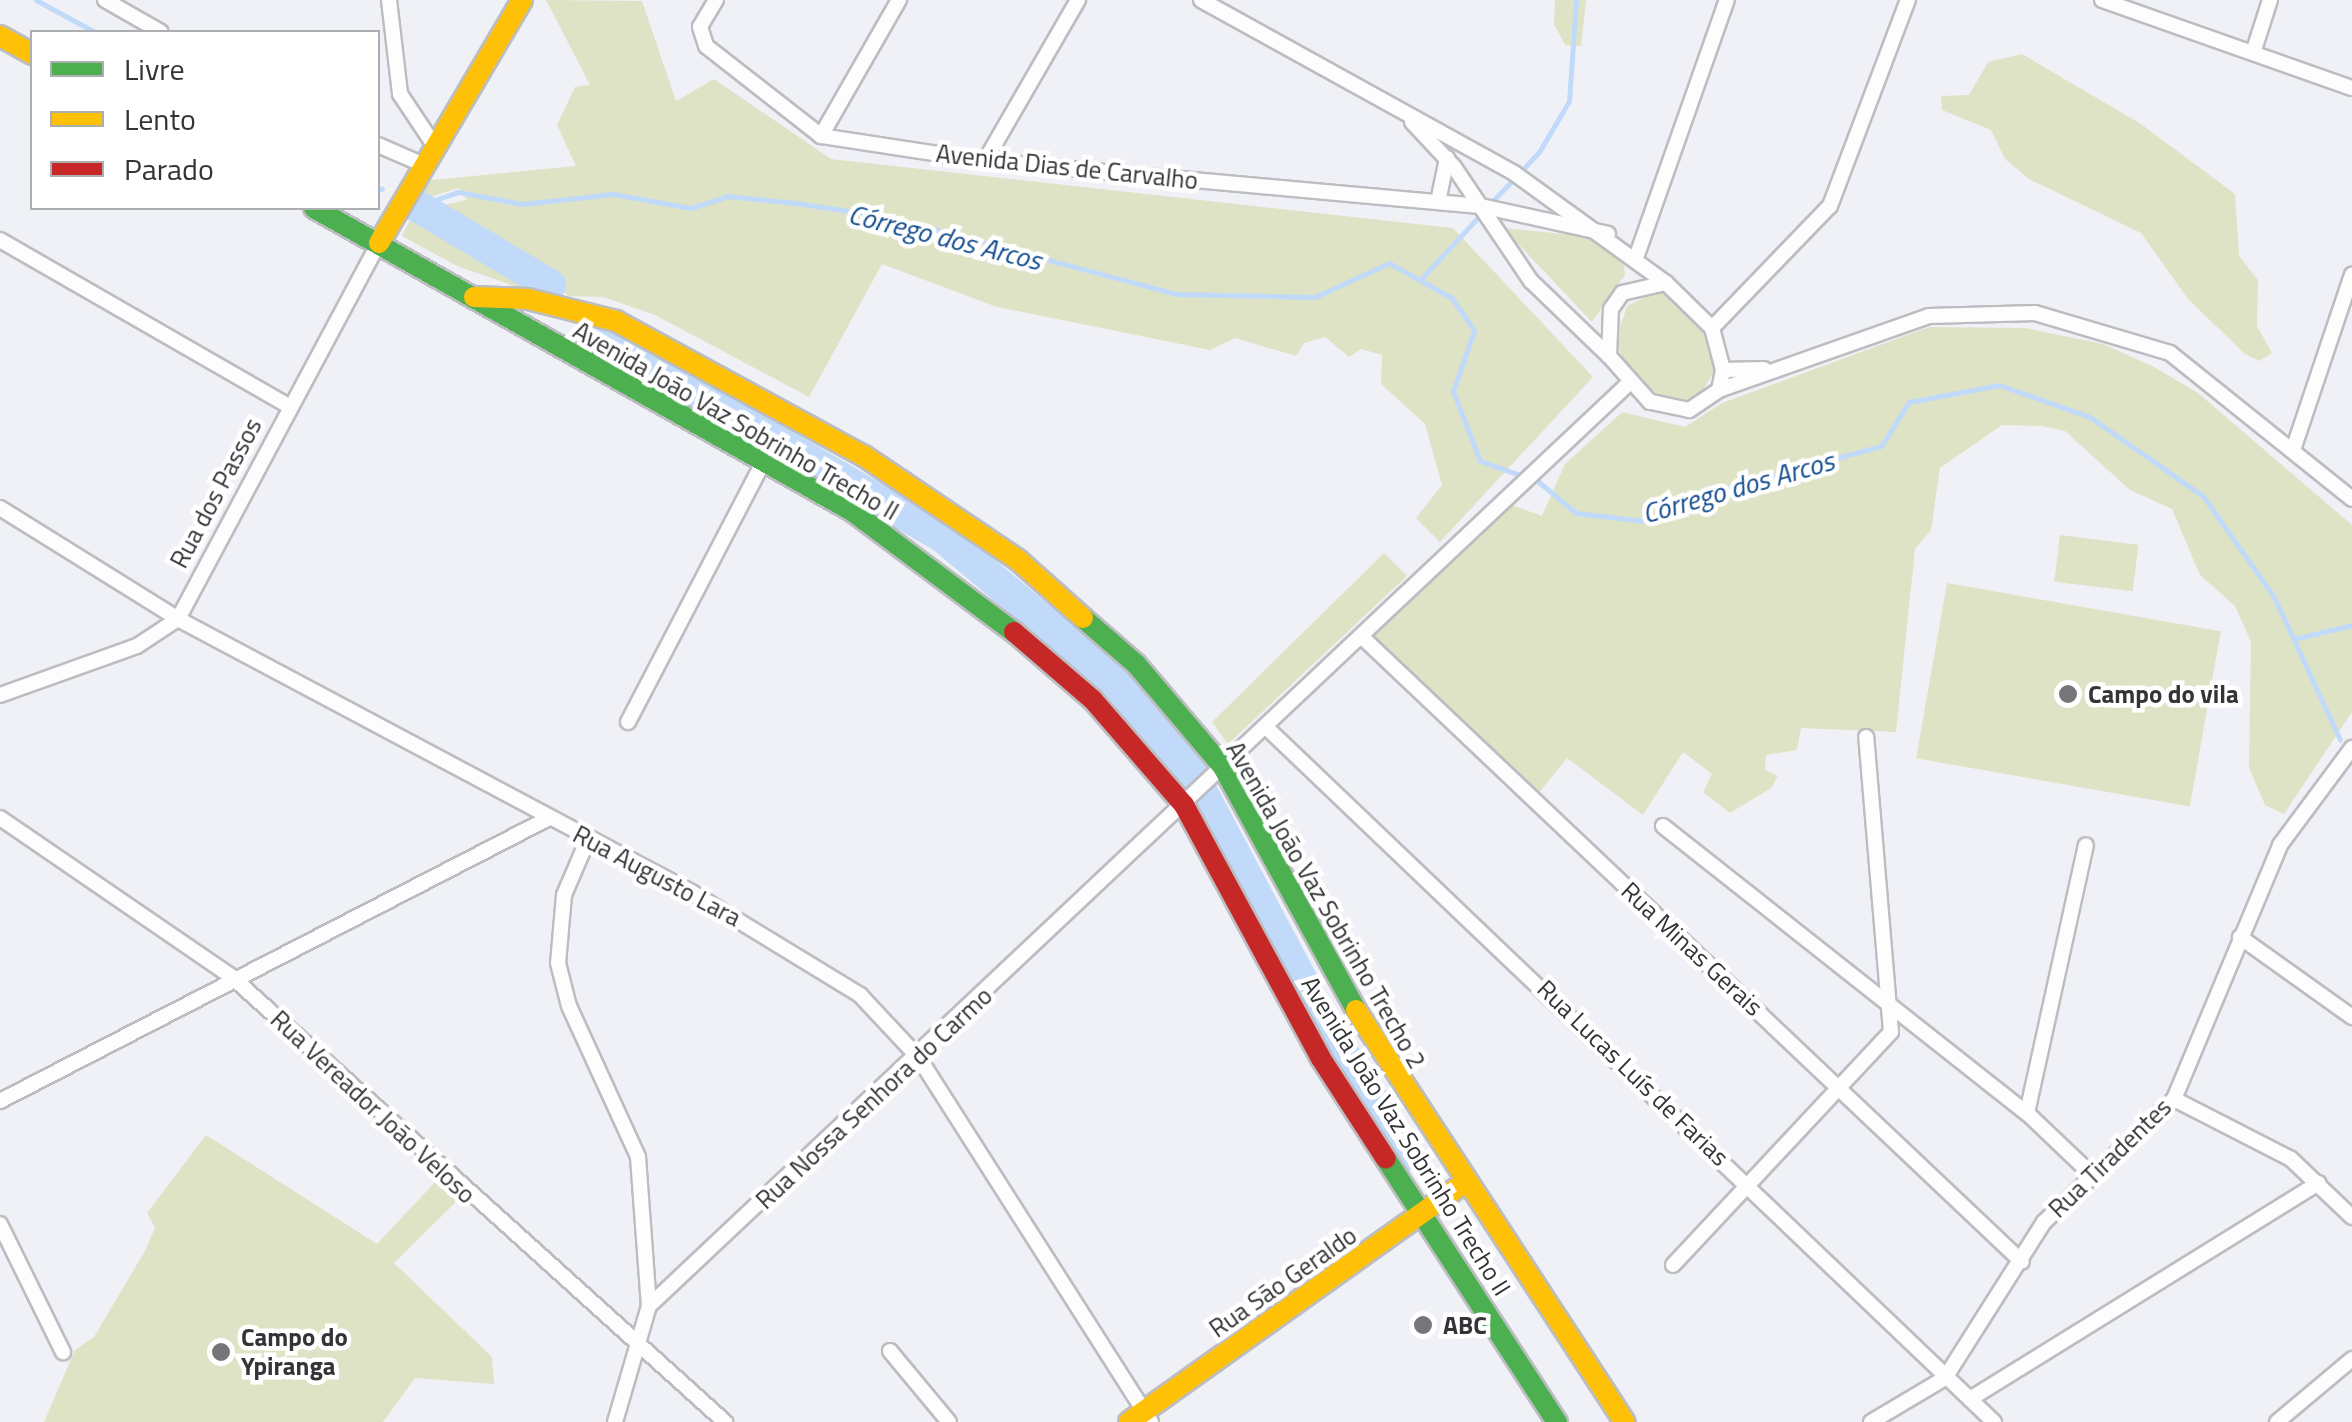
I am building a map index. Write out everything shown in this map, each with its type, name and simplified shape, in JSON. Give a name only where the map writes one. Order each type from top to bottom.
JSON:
[{"type":"street","points":[[105,0],[158,30]]},
{"type":"street","points":[[389,0],[400,94],[434,145]]},
{"type":"street","name":"Rua dos Passos","points":[[0,695],[136,646],[178,619],[418,171],[522,0]]},
{"type":"street","name":"Avenida Dias de Carvalho","points":[[716,0],[700,27],[706,46],[821,136],[985,161],[1480,206],[1608,234]]},
{"type":"street","points":[[821,136],[899,0]]},
{"type":"street","points":[[985,161],[1078,0]]},
{"type":"street","points":[[1201,0],[1392,105],[1608,234],[1666,282],[1712,328],[1723,370],[1719,390]]},
{"type":"street","points":[[1637,256],[1727,0]]},
{"type":"street","points":[[1712,328],[1830,206],[1908,0]]},
{"type":"street","points":[[2102,0],[2352,88]]},
{"type":"street","points":[[2253,54],[2270,0]]},
{"type":"street","points":[[0,36],[30,53]]},
{"type":"street","points":[[1392,105],[1447,158],[1531,281],[1608,356],[1628,384],[1667,411],[1688,410],[1719,390],[1929,316],[2035,313],[2170,353],[2294,447],[2352,498]]},
{"type":"street","points":[[380,146],[418,171]]},
{"type":"street","points":[[1438,202],[1447,158]]},
{"type":"street","name":"Avenida João Vaz Sobrinho Trecho II","points":[[318,210],[764,461],[947,576],[1093,700],[1188,801],[1320,1057],[1557,1422]]},
{"type":"street","points":[[0,240],[290,407]]},
{"type":"street","points":[[2294,447],[2352,275]]},
{"type":"street","points":[[1608,356],[1611,309],[1622,293],[1666,282]]},
{"type":"street","name":"Avenida João Vaz Sobrinho Trecho 2","points":[[472,297],[584,312],[616,321],[864,456],[1018,560],[1136,664],[1220,770],[1388,1068],[1625,1422]]},
{"type":"street","points":[[565,352],[566,324],[584,312]]},
{"type":"street","points":[[1723,370],[1780,368]]},
{"type":"street","points":[[1220,770],[1268,729],[1538,465],[1628,384]]},
{"type":"street","points":[[628,722],[764,461]]},
{"type":"street","name":"Rua Augusto Lara","points":[[0,508],[178,619],[802,956],[860,995],[919,1058],[1141,1418]]},
{"type":"street","name":"Rua Minas Gerais","points":[[1362,636],[2022,1262]]},
{"type":"street","name":"Rua Lucas Luís de Farias","points":[[1268,729],[1994,1422]]},
{"type":"street","points":[[1673,1265],[1891,1032],[1894,1014],[1866,736]]},
{"type":"street","name":"Rua Tiradentes","points":[[1871,1422],[1945,1378],[2044,1222],[2089,1172],[2174,1099],[2280,845],[2352,748]]},
{"type":"street","name":"Rua Nossa Senhora do Carmo","points":[[616,1422],[649,1306],[919,1058],[1220,770]]},
{"type":"street","name":"Rua Vereador João Veloso","points":[[0,818],[231,976],[638,1339],[725,1422]]},
{"type":"street","points":[[0,1101],[231,976],[549,818]]},
{"type":"street","points":[[1663,826],[1894,1014],[2027,1114],[2089,1172]]},
{"type":"street","points":[[588,839],[564,896],[558,962],[569,1006],[638,1157],[649,1306]]},
{"type":"street","points":[[2027,1114],[2086,845]]},
{"type":"street","points":[[2240,937],[2352,1017]]},
{"type":"street","points":[[2174,1099],[2292,1159],[2352,1217]]},
{"type":"street","name":"Rua São Geraldo","points":[[1141,1418],[1464,1183]]},
{"type":"street","points":[[1970,1398],[2319,1183]]},
{"type":"street","points":[[0,1224],[63,1352]]},
{"type":"street","points":[[890,1350],[949,1422]]},
{"type":"street","points":[[2277,1422],[2352,1358]]},
{"type":"green space","points":[[546,0],[642,1],[676,101],[714,79],[831,159],[1453,228],[1593,377],[1440,542],[1416,518],[1442,485],[1425,424],[1381,384],[1382,355],[1361,349],[1349,357],[1325,337],[1304,343],[1296,356],[1235,338],[1210,350],[997,307],[882,264],[809,397],[655,315],[603,297],[568,296],[547,273],[434,207],[467,200],[459,188],[430,197],[416,192],[422,181],[576,166],[557,125],[575,87],[590,85]]},
{"type":"green space","points":[[1555,0],[1586,0],[1581,46],[1565,45],[1554,24]]},
{"type":"green space","points":[[2022,54],[2141,124],[2235,194],[2239,256],[2258,280],[2257,326],[2272,353],[2259,361],[2245,354],[2188,299],[2141,233],[2029,179],[2005,159],[1991,130],[1942,110],[1941,96],[1969,95],[1988,62]]},
{"type":"green space","points":[[412,216],[544,287],[554,300],[457,266],[402,236]]},
{"type":"green space","points":[[1503,228],[1585,236],[1622,254],[1625,275],[1592,322]]},
{"type":"green space","points":[[1660,290],[1703,333],[1717,366],[1701,394],[1673,405],[1635,378],[1615,343],[1627,306]]},
{"type":"green space","points":[[1929,327],[2025,328],[2103,344],[2154,367],[2198,393],[2352,525],[2352,712],[2284,814],[2265,805],[2249,768],[2251,642],[2235,606],[2200,575],[2172,509],[2130,490],[2065,431],[2042,426],[2002,425],[1940,468],[1931,530],[1915,549],[1896,732],[1801,728],[1797,750],[1766,755],[1765,770],[1778,776],[1771,788],[1730,813],[1703,792],[1712,774],[1683,752],[1643,815],[1567,758],[1538,794],[1371,636],[1512,505],[1542,516],[1565,464],[1622,412],[1685,427],[1722,403]]},
{"type":"green space","points":[[2060,535],[2138,545],[2133,591],[2054,582]]},
{"type":"green space","points":[[1384,553],[1407,576],[1228,744],[1212,722]]},
{"type":"green space","name":"Campo do vila","points":[[1947,583],[2221,631],[2190,807],[1916,758]]},
{"type":"green space","points":[[206,1135],[377,1244],[438,1179],[461,1197],[394,1263],[492,1357],[494,1384],[415,1378],[383,1422],[44,1422],[75,1350],[94,1337],[146,1249],[155,1228],[147,1213]]},
{"type":"waterway","name":"Córrego dos Arcos","points":[[36,0],[91,30]]},
{"type":"waterway","points":[[1490,204],[1539,152],[1569,101],[1576,0]]},
{"type":"waterway","name":"Córrego dos Arcos","points":[[417,206],[458,192],[522,204],[613,194],[691,208],[727,196],[795,203],[883,216],[1176,294],[1315,297],[1389,263],[1452,298],[1474,331],[1453,391],[1480,461],[1523,476]]},
{"type":"waterway","points":[[417,206],[550,285]]},
{"type":"waterway","points":[[1422,278],[1483,212]]},
{"type":"waterway","points":[[593,335],[944,538],[1116,682],[1191,772],[1328,1030],[1408,1154]]},
{"type":"waterway","name":"Córrego dos Arcos","points":[[1534,478],[1576,513],[1644,521],[1702,495],[1881,446],[1909,402],[1999,385],[2090,417],[2203,496],[2274,597],[2340,740]]},
{"type":"waterway","points":[[2294,639],[2352,625]]},
{"type":"traffic: fast","points":[[318,210],[852,511],[1014,632]]},
{"type":"traffic: fast","points":[[1083,618],[1136,664],[1223,767],[1356,1010]]},
{"type":"traffic: fast","points":[[1386,1159],[1557,1422]]},
{"type":"traffic: slow","points":[[379,243],[522,0]]},
{"type":"traffic: slow","points":[[0,36],[30,53]]},
{"type":"traffic: slow","points":[[474,297],[528,299],[616,321],[864,456],[1018,560],[1083,618]]},
{"type":"traffic: slow","points":[[1356,1010],[1625,1422]]},
{"type":"traffic: slow","points":[[1129,1422],[1464,1183]]},
{"type":"traffic: jam","points":[[1014,632],[1093,700],[1184,805],[1320,1057],[1386,1159]]},
{"type":"place","name":"Campo do vila","points":[[2068,694]]},
{"type":"place","name":"ABC","points":[[1423,1325]]},
{"type":"place","name":"Campo do Ypiranga","points":[[221,1352]]}]
